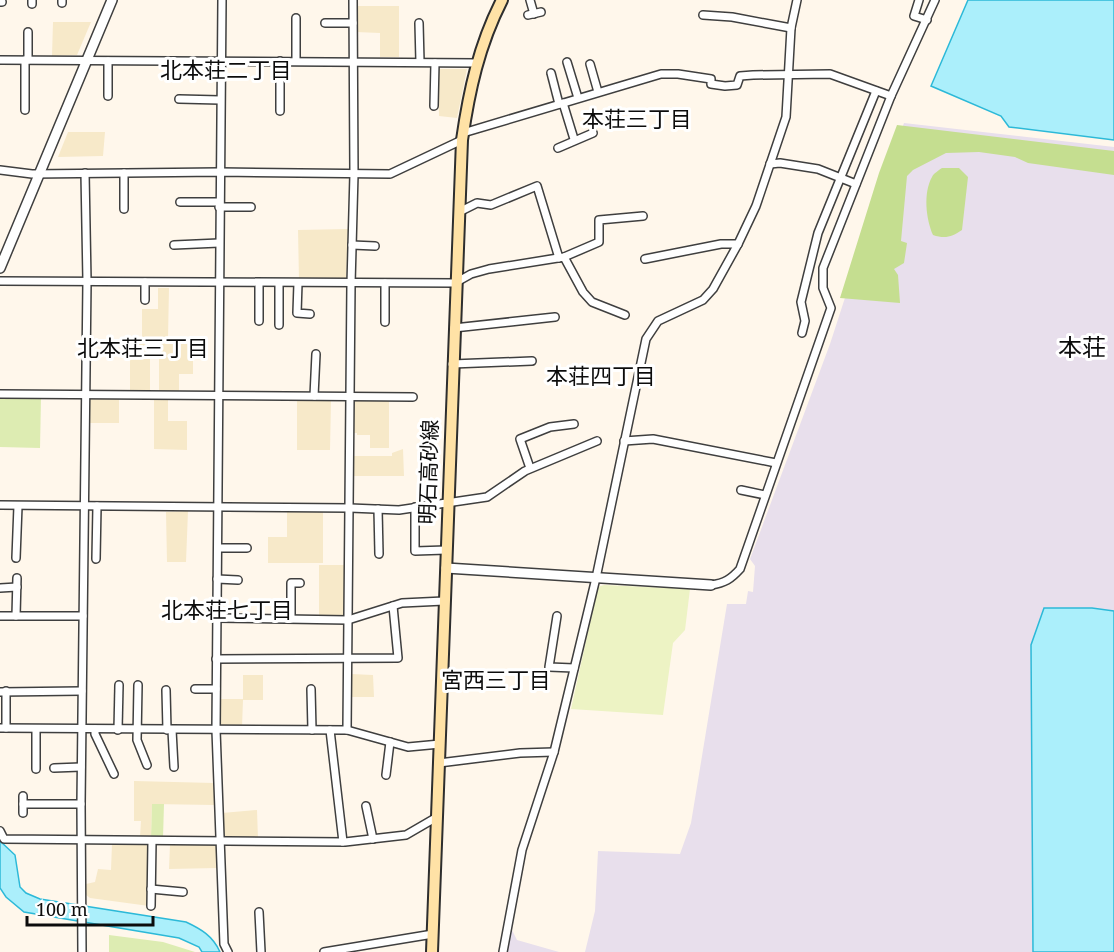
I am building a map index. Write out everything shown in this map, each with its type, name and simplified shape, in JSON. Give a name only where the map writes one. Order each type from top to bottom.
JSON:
[{"type":"main road","name":"明石高砂線","points":[[432,952],[462,137],[476,63],[502,0]]},
{"type":"street","points":[[0,267],[4,247],[112,0]]},
{"type":"street","points":[[222,0],[216,730],[224,945],[228,952]]},
{"type":"street","points":[[347,730],[354,0]]},
{"type":"street","points":[[530,0],[534,14]]},
{"type":"street","points":[[503,952],[522,850],[554,752],[596,578],[646,339],[658,321],[703,300],[719,281],[756,206],[786,117],[791,28],[797,0]]},
{"type":"street","points":[[919,0],[914,16],[927,20]]},
{"type":"street","points":[[446,568],[711,585],[723,584],[731,579],[740,568],[831,308],[823,288],[823,268],[891,96],[935,0]]},
{"type":"street","points":[[703,15],[732,16],[791,28]]},
{"type":"street","points":[[296,18],[296,61]]},
{"type":"street","points":[[325,23],[353,23]]},
{"type":"street","points":[[419,23],[420,62]]},
{"type":"street","points":[[25,110],[28,32]]},
{"type":"street","points":[[0,60],[476,63]]},
{"type":"street","points":[[108,61],[108,96]]},
{"type":"street","points":[[280,61],[280,111]]},
{"type":"street","points":[[567,62],[578,98]]},
{"type":"street","points":[[434,106],[435,63]]},
{"type":"street","points":[[590,64],[598,92]]},
{"type":"street","points":[[551,73],[574,139]]},
{"type":"street","points":[[0,170],[37,174],[220,172],[390,174],[462,137],[561,103],[661,74],[711,79],[711,84],[725,86],[737,85],[740,76],[830,74],[891,96]]},
{"type":"street","points":[[802,333],[806,321],[801,302],[819,233],[876,91]]},
{"type":"street","points":[[179,99],[220,100]]},
{"type":"street","points":[[558,148],[574,139],[593,133]]},
{"type":"street","points":[[770,164],[780,163],[818,169],[856,184]]},
{"type":"street","points":[[124,172],[124,209]]},
{"type":"street","points":[[82,952],[81,767],[87,281],[85,173]]},
{"type":"street","points":[[458,213],[477,203],[491,205],[537,186],[561,258],[583,292],[592,302],[625,315]]},
{"type":"street","points":[[180,202],[251,207]]},
{"type":"street","points":[[0,281],[455,283],[471,274],[489,269],[561,258],[599,242],[599,220],[643,216]]},
{"type":"street","points":[[174,245],[219,243]]},
{"type":"street","points":[[645,259],[721,244],[738,244]]},
{"type":"street","points":[[352,245],[375,246]]},
{"type":"street","points":[[145,282],[145,300]]},
{"type":"street","points":[[259,283],[259,321]]},
{"type":"street","points":[[279,283],[279,325]]},
{"type":"street","points":[[298,283],[297,313],[310,314]]},
{"type":"street","points":[[385,283],[385,322]]},
{"type":"street","points":[[538,310],[538,319]]},
{"type":"street","points":[[454,328],[555,317]]},
{"type":"street","points":[[314,396],[316,354]]},
{"type":"street","points":[[452,364],[532,361]]},
{"type":"street","points":[[0,394],[412,397]]},
{"type":"street","points":[[530,468],[520,439],[550,427],[574,424]]},
{"type":"street","points":[[624,441],[662,440],[776,463]]},
{"type":"street","points":[[0,505],[399,510],[487,497],[530,468],[597,441]]},
{"type":"street","points":[[741,490],[765,495]]},
{"type":"street","points":[[16,558],[18,506]]},
{"type":"street","points":[[96,559],[97,506]]},
{"type":"street","points":[[415,507],[416,551],[446,550]]},
{"type":"street","points":[[378,509],[379,554]]},
{"type":"street","points":[[218,548],[247,548]]},
{"type":"street","points":[[16,616],[17,578]]},
{"type":"street","points":[[217,579],[238,579]]},
{"type":"street","points":[[291,619],[291,583],[300,583]]},
{"type":"street","points":[[0,588],[16,588]]},
{"type":"street","points":[[217,618],[348,620],[402,603],[444,601]]},
{"type":"street","points":[[216,659],[398,657],[393,606]]},
{"type":"street","points":[[0,616],[83,616]]},
{"type":"street","points":[[556,616],[549,667],[574,668]]},
{"type":"street","points":[[118,730],[119,685]]},
{"type":"street","points":[[138,685],[137,740],[147,765]]},
{"type":"street","points":[[195,689],[216,689]]},
{"type":"street","points":[[311,689],[312,730]]},
{"type":"street","points":[[166,690],[174,767]]},
{"type":"street","points":[[82,691],[3,692],[3,728],[347,730],[408,747],[440,744]]},
{"type":"street","points":[[36,729],[36,769]]},
{"type":"street","points":[[95,729],[95,734],[114,774]]},
{"type":"street","points":[[330,730],[343,842]]},
{"type":"street","points":[[386,775],[390,742]]},
{"type":"street","points":[[439,763],[520,753],[554,752]]},
{"type":"street","points":[[54,768],[81,767]]},
{"type":"street","points":[[23,813],[23,800],[81,804]]},
{"type":"street","points":[[366,806],[373,839]]},
{"type":"street","points":[[0,831],[4,839],[343,842],[406,835],[437,817]]},
{"type":"street","points":[[151,906],[152,841]]},
{"type":"street","points":[[152,889],[183,892]]},
{"type":"street","points":[[259,912],[261,952]]},
{"type":"street","points":[[324,952],[433,934]]},
{"type":"shaded area","points":[[356,6],[399,6],[399,57],[380,57],[380,33],[356,32]]},
{"type":"shaded area","points":[[53,22],[91,22],[77,55],[52,56]]},
{"type":"shaded area","points":[[438,69],[467,69],[457,118],[439,116]]},
{"type":"shaded area","points":[[904,123],[1114,147],[1114,611],[1092,608],[1044,608],[1031,645],[1033,952],[585,952],[595,911],[598,851],[680,854],[691,823],[727,604],[746,604],[748,591],[753,592],[755,566],[750,559],[830,344]]},
{"type":"shaded area","points":[[68,132],[105,132],[103,156],[58,157]]},
{"type":"shaded area","points":[[348,229],[346,280],[299,280],[298,230]]},
{"type":"shaded area","points":[[158,288],[169,288],[168,338],[142,338],[142,309],[158,309]]},
{"type":"shaded area","points":[[130,340],[150,341],[150,391],[130,391]]},
{"type":"shaded area","points":[[159,340],[193,341],[193,374],[179,374],[179,391],[159,391]]},
{"type":"shaded area","points":[[88,399],[119,399],[119,423],[88,423]]},
{"type":"shaded area","points":[[154,400],[168,400],[168,421],[187,421],[187,450],[154,449]]},
{"type":"shaded area","points":[[297,400],[331,400],[330,450],[297,450]]},
{"type":"shaded area","points":[[353,401],[389,401],[389,448],[370,448],[370,435],[353,433]]},
{"type":"shaded area","points":[[403,449],[404,476],[353,476],[353,456],[392,456],[392,453]]},
{"type":"shaded area","points":[[188,511],[186,562],[167,562],[166,512]]},
{"type":"shaded area","points":[[287,511],[323,512],[323,563],[268,563],[268,537],[287,537]]},
{"type":"shaded area","points":[[319,565],[346,565],[344,616],[319,615]]},
{"type":"shaded area","points":[[351,674],[373,675],[374,697],[350,697]]},
{"type":"shaded area","points":[[243,675],[263,675],[263,700],[243,700],[242,727],[220,727],[218,699],[243,699]]},
{"type":"shaded area","points":[[134,781],[214,783],[214,805],[152,804],[151,838],[140,837],[141,821],[134,821]]},
{"type":"shaded area","points":[[257,810],[258,839],[226,839],[222,836],[222,813]]},
{"type":"shaded area","points":[[112,844],[149,845],[149,906],[90,898],[85,894],[86,884],[95,882],[98,869],[111,870]]},
{"type":"shaded area","points":[[170,845],[215,845],[217,868],[169,869]]},
{"type":"shaded area","points":[[511,928],[517,940],[559,952],[506,952]]},
{"type":"green space","points":[[897,125],[1114,151],[1114,175],[1028,163],[1015,157],[979,152],[946,153],[913,170],[907,176],[901,241],[907,243],[904,263],[894,269],[898,275],[900,303],[840,298],[879,173]]},
{"type":"green space","points":[[942,168],[959,168],[968,177],[962,230],[945,237],[933,235],[926,206],[929,183]]},
{"type":"green space","points":[[41,397],[40,448],[0,447],[0,398]]},
{"type":"green space","points":[[604,585],[690,589],[685,630],[673,643],[663,715],[571,709],[598,587]]},
{"type":"green space","points":[[152,804],[164,804],[163,838],[151,838]]},
{"type":"green space","points":[[109,935],[163,942],[195,952],[109,952]]},
{"type":"water","points":[[968,0],[1114,0],[1114,140],[1009,127],[1001,116],[931,86]]},
{"type":"water","points":[[1044,608],[1092,608],[1114,611],[1114,952],[1033,952],[1031,645]]},
{"type":"water","points":[[0,841],[15,855],[20,887],[26,893],[40,899],[186,922],[206,934],[220,952],[202,952],[199,947],[179,938],[24,912],[6,897],[0,888]]},
{"type":"district","name":"北本荘二丁目","points":[[226,70]]},
{"type":"district","name":"本荘三丁目","points":[[637,119]]},
{"type":"district","name":"北本荘三丁目","points":[[143,348]]},
{"type":"district","name":"本荘","points":[[1082,348]]},
{"type":"district","name":"本荘四丁目","points":[[601,376]]},
{"type":"district","name":"北本荘七丁目","points":[[227,610]]},
{"type":"district","name":"宮西三丁目","points":[[496,680]]}]
